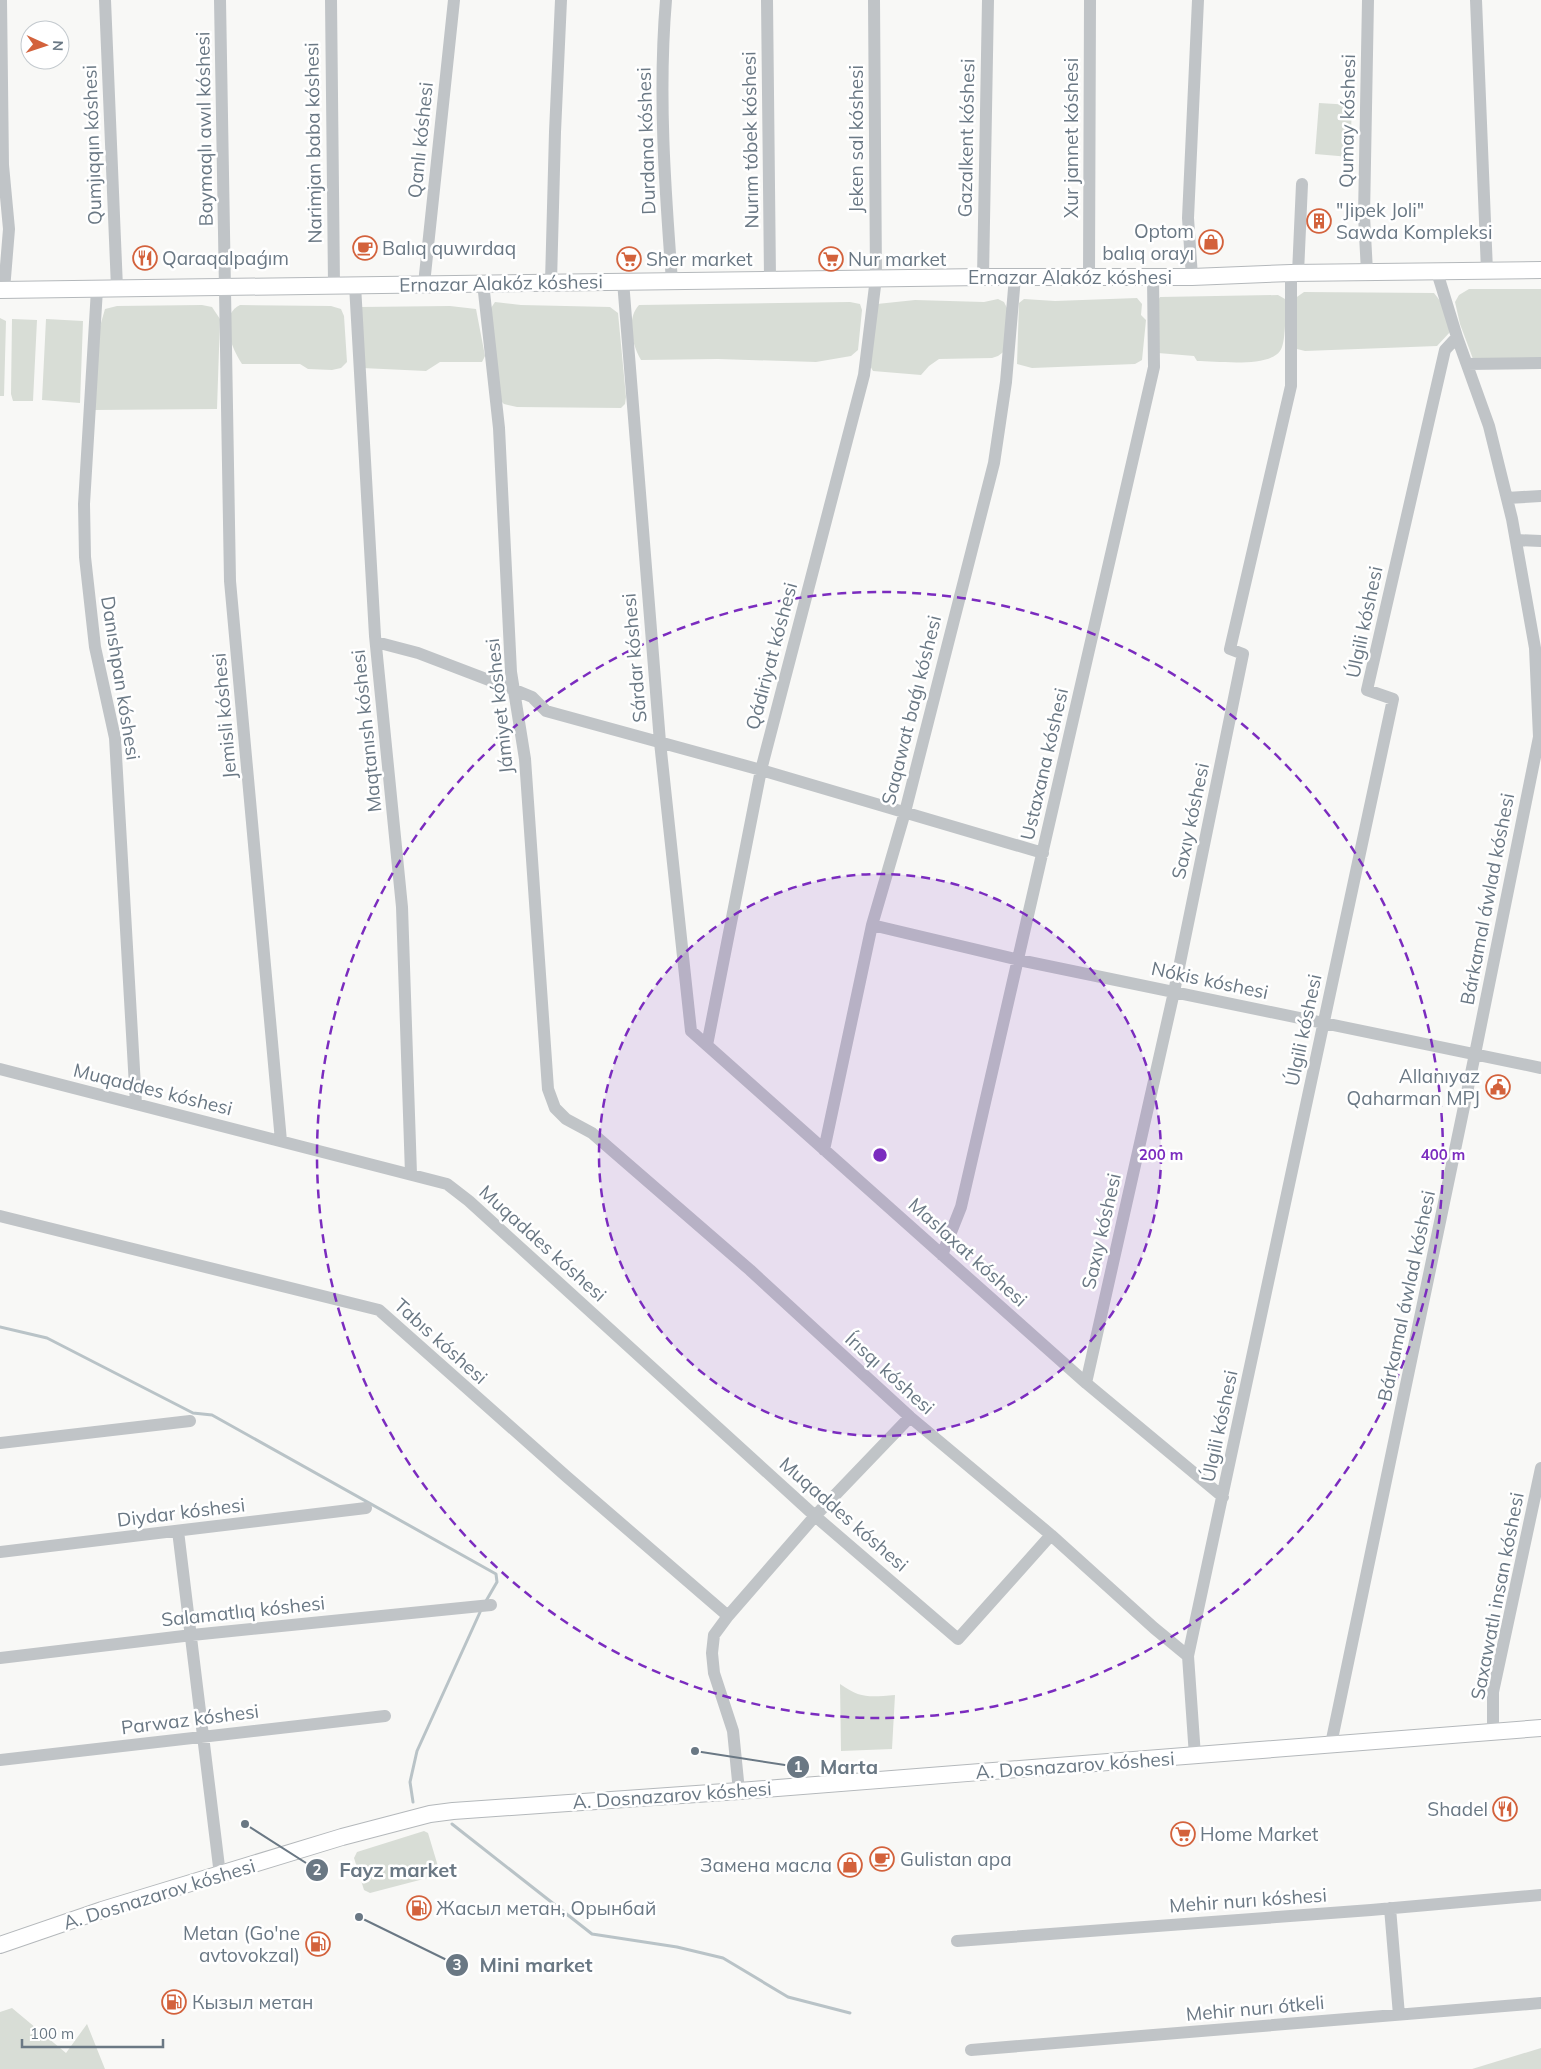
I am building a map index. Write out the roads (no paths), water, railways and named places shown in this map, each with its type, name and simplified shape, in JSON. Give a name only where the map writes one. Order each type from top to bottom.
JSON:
[{"type":"main road","name":"Ernazar Alakóz kóshesi","points":[[2,290],[876,278],[1192,277],[1294,273],[1541,270]]},
{"type":"main road","name":"A. Dosnazarov kóshesi","points":[[0,1945],[102,1910],[342,1837],[445,1812],[1541,1728]]},
{"type":"street","points":[[1,0],[3,165],[9,229],[2,290]]},
{"type":"street","name":"Qumjıqqın kóshesi","points":[[105,0],[117,288]]},
{"type":"street","name":"Baymaqlı awıl kóshesi","points":[[220,0],[226,286]]},
{"type":"street","name":"Narimjan baba kóshesi","points":[[331,0],[334,285]]},
{"type":"street","name":"Qanlı kóshesi","points":[[424,284],[454,0]]},
{"type":"street","points":[[552,282],[555,132],[561,0]]},
{"type":"street","name":"Durdana kóshesi","points":[[666,0],[662,50],[665,197],[672,281]]},
{"type":"street","name":"Nurım tóbek kóshesi","points":[[767,0],[770,280]]},
{"type":"street","name":"Jeken sal kóshesi","points":[[874,0],[876,278]]},
{"type":"street","name":"Gazalkent kóshesi","points":[[983,277],[988,0]]},
{"type":"street","name":"Xur jannet kóshesi","points":[[1089,277],[1090,0]]},
{"type":"street","points":[[1192,277],[1188,218],[1198,0]]},
{"type":"street","name":"Qumay kóshesi","points":[[1367,272],[1364,216],[1368,0]]},
{"type":"street","points":[[1476,0],[1487,271]]},
{"type":"street","name":"Saxıy kóshesi","points":[[1086,1383],[1174,992],[1243,654],[1230,649],[1291,386],[1294,273],[1302,184]]},
{"type":"street","name":"Bárkamal áwlad kóshesi","points":[[1331,1744],[1476,1054],[1540,736],[1535,648],[1507,498],[1489,426],[1457,337],[1437,272]]},
{"type":"street","name":"Saqawat baǵı kóshesi","points":[[824,1150],[872,925],[905,812],[994,463],[1006,382],[1015,277]]},
{"type":"street","name":"Ustaxana kóshesi","points":[[942,1255],[961,1207],[1154,367],[1153,277]]},
{"type":"street","name":"Qádiriyat kóshesi","points":[[707,1045],[761,770],[864,375],[876,278]]},
{"type":"street","name":"Sárdar kóshesi","points":[[624,282],[660,742],[691,1031]]},
{"type":"street","name":"Jámiyet kóshesi","points":[[483,283],[499,428],[511,672],[525,759],[548,1089],[555,1108],[566,1119]]},
{"type":"street","name":"Maqtanısh kóshesi","points":[[355,285],[376,642],[402,907],[411,1174]]},
{"type":"street","name":"Jemisli kóshesi","points":[[226,286],[230,581],[281,1141]]},
{"type":"street","name":"Danıshpan kóshesi","points":[[97,289],[84,504],[85,558],[95,647],[115,738],[136,1104]]},
{"type":"street","name":"Úlgili kóshesi","points":[[1195,1756],[1188,1656],[1393,698],[1367,690],[1445,350],[1457,337]]},
{"type":"street","points":[[1467,364],[1541,363]]},
{"type":"street","points":[[1507,498],[1541,496]]},
{"type":"street","points":[[1516,540],[1541,541]]},
{"type":"street","points":[[376,642],[418,652],[515,690],[532,697],[546,711],[761,770],[1043,853]]},
{"type":"street","name":"Nókis kóshesi","points":[[872,925],[1019,960],[1541,1068]]},
{"type":"street","name":"Maslaxat kóshesi","points":[[691,1031],[1086,1383],[1223,1497]]},
{"type":"street","name":"Muqaddes kóshesi","points":[[0,1068],[447,1184],[469,1200],[815,1516],[958,1639],[1051,1535]]},
{"type":"street","name":"Írısqı kóshesi","points":[[566,1119],[592,1133],[750,1270],[910,1417],[1051,1535],[1154,1628],[1188,1656]]},
{"type":"street","name":"Tabıs kóshesi","points":[[0,1216],[379,1310],[567,1477],[728,1616]]},
{"type":"street","points":[[739,1790],[733,1731],[714,1673],[712,1653],[714,1635],[728,1616],[815,1516],[910,1417]]},
{"type":"street","points":[[0,1443],[190,1421]]},
{"type":"street","name":"Saxawatlı insan kóshesi","points":[[1492,1732],[1493,1692],[1541,1468]]},
{"type":"street","name":"Diydar kóshesi","points":[[0,1552],[366,1508]]},
{"type":"street","points":[[178,1532],[220,1875]]},
{"type":"street","name":"Salamatlıq kóshesi","points":[[0,1658],[192,1635],[491,1605]]},
{"type":"street","name":"Parwaz kóshesi","points":[[0,1760],[385,1716]]},
{"type":"street","name":"Mehir nurı kóshesi","points":[[957,1941],[1541,1895]]},
{"type":"street","points":[[1390,1908],[1399,2015]]},
{"type":"street","name":"Mehir nurı ótkeli","points":[[971,2050],[1541,2003]]},
{"type":"waterway","points":[[0,1327],[47,1338],[193,1413],[212,1415],[496,1574],[497,1582],[486,1601]]},
{"type":"waterway","points":[[413,1802],[410,1782],[417,1751],[481,1610]]},
{"type":"waterway","points":[[452,1824],[592,1934],[677,1947],[723,1958],[788,1997],[850,2013]]},
{"type":"place","name":"\"Jipek Joli\" Sawda Kompleksi","points":[[1319,221]]},
{"type":"place","name":"Optom balıq orayı","points":[[1211,242]]},
{"type":"place","name":"Balıq quwırdaq","points":[[365,248]]},
{"type":"place","name":"Qaraqalpaǵım","points":[[145,258]]},
{"type":"place","name":"Sher market","points":[[629,259]]},
{"type":"place","name":"Nur market","points":[[831,259]]},
{"type":"place","name":"Allanıyaz Qaharman MPJ","points":[[1498,1087]]},
{"type":"place","name":"Marta","points":[[695,1751]]},
{"type":"place","name":"Shadel","points":[[1505,1809]]},
{"type":"place","name":"Fayz market","points":[[245,1824]]},
{"type":"place","name":"Home Market","points":[[1183,1834]]},
{"type":"place","name":"Gulistan apa","points":[[882,1859]]},
{"type":"place","name":"Замена масла","points":[[850,1865]]},
{"type":"place","name":"Жасыл метан, Орынбай","points":[[419,1908]]},
{"type":"place","name":"Mini market","points":[[359,1917]]},
{"type":"place","name":"Metan (Go'ne avtovokzal)","points":[[318,1944]]},
{"type":"place","name":"Кызыл метан","points":[[174,2002]]}]
